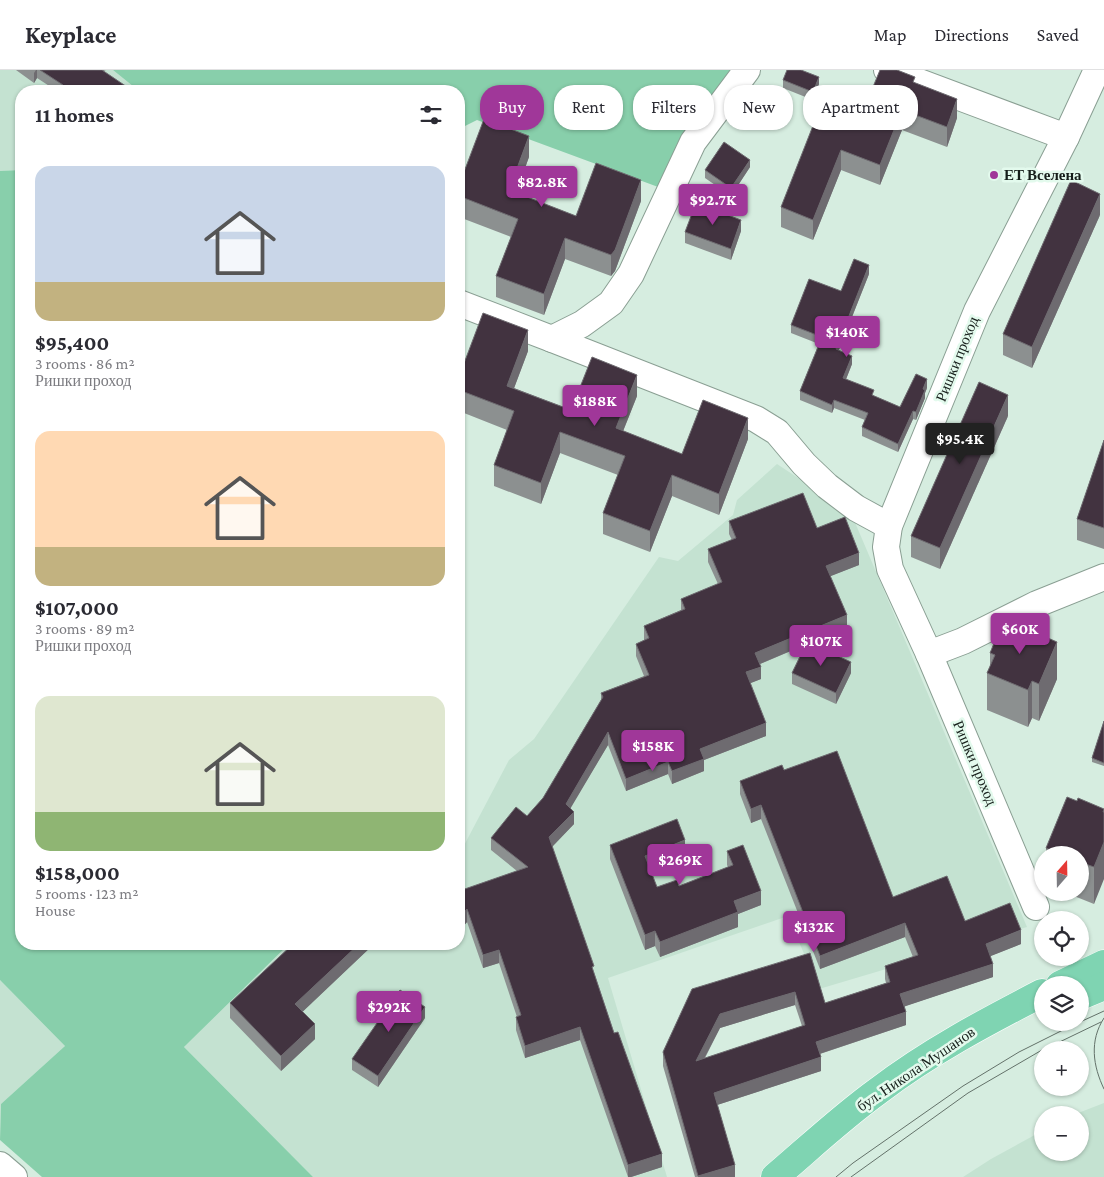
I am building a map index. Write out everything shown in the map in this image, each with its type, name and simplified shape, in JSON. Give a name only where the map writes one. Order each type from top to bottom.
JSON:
[{"type":"main road","points":[[1079,976],[1104,964]]},
{"type":"main road","points":[[1089,992],[1104,986]]},
{"type":"main road","name":"бул. Никола Мушанов","points":[[775,1177],[878,1090],[958,1037],[1034,997]]},
{"type":"main road","name":"бул. Никола Мушанов","points":[[804,1177],[884,1109],[977,1047],[1034,1017]]},
{"type":"street","points":[[552,340],[582,324],[611,304],[631,274],[693,142],[747,70]]},
{"type":"street","points":[[887,70],[1066,137]]},
{"type":"street","name":"Ришки проход","points":[[1036,907],[929,654],[890,568],[886,547],[889,526],[977,311],[1066,137],[1097,70]]},
{"type":"street","points":[[465,306],[756,419],[777,432],[804,464],[827,486],[856,508],[889,526]]},
{"type":"street","points":[[929,654],[963,641],[1037,604],[1104,577]]},
{"type":"street","points":[[0,1165],[14,1177]]},
{"type":"shaded area","points":[[0,70],[113,70],[132,85],[15,85],[15,170],[0,171]]},
{"type":"shaded area","points":[[777,464],[851,513],[1027,927],[819,989],[788,916],[608,978],[667,1177],[313,1177],[184,1047],[283,950],[465,950],[465,844],[509,760],[534,739],[659,557],[678,561],[733,515],[737,500]]},
{"type":"shaded area","points":[[0,980],[65,1046],[1,1104],[0,1129]]},
{"type":"shaded area","points":[[1104,1103],[1104,1177],[963,1177],[1034,1135],[1034,1161],[1089,1161],[1089,1109]]},
{"type":"green space","points":[[113,70],[747,70],[737,85],[724,85],[724,106],[714,121],[714,85],[633,85],[633,130],[708,130],[669,191],[504,130],[544,130],[544,85],[480,85],[480,121],[477,120],[465,126],[465,85],[132,85]]},
{"type":"green space","points":[[15,170],[15,950],[283,950],[184,1047],[313,1177],[42,1177],[0,1140],[1,1104],[65,1046],[0,980],[0,171]]},
{"type":"building","points":[[40,70],[102,70],[124,85],[63,85]]},
{"type":"building","points":[[787,70],[801,70],[819,77],[816,85],[803,85],[803,88],[783,80]]},
{"type":"building","points":[[880,70],[897,70],[915,77],[913,82],[957,99],[947,127],[918,116],[918,85],[874,85]]},
{"type":"building","points":[[480,130],[513,130],[529,136],[509,190],[576,216],[596,163],[641,180],[615,250],[611,255],[565,238],[544,294],[496,276],[518,219],[465,198],[465,169]]},
{"type":"building","points":[[811,130],[894,130],[880,165],[841,150],[813,220],[781,207]]},
{"type":"building","points":[[724,142],[750,160],[731,188],[705,170]]},
{"type":"building","points":[[1071,180],[1100,194],[1032,347],[1003,334]]},
{"type":"building","points":[[696,203],[741,220],[731,249],[685,232]]},
{"type":"building","points":[[854,259],[869,265],[836,349],[852,356],[843,378],[874,390],[872,395],[900,407],[916,374],[927,379],[923,389],[925,390],[916,412],[913,411],[898,444],[862,427],[868,413],[834,400],[832,405],[800,391],[822,337],[791,325],[809,279],[841,291]]},
{"type":"building","points":[[483,313],[528,330],[507,386],[571,410],[592,357],[637,375],[616,428],[682,454],[703,400],[748,418],[719,494],[672,475],[650,531],[603,513],[625,456],[560,432],[541,483],[494,465],[514,411],[465,392],[465,361]]},
{"type":"building","points":[[979,382],[1008,395],[940,548],[911,536]]},
{"type":"building","points":[[1104,440],[1104,528],[1077,519]]},
{"type":"building","points":[[803,493],[817,528],[845,517],[859,553],[826,566],[847,615],[755,653],[761,667],[746,672],[766,723],[700,749],[704,759],[672,771],[668,762],[626,779],[608,732],[566,804],[574,812],[549,837],[594,966],[592,967],[614,1033],[618,1032],[662,1154],[628,1165],[580,1027],[525,1046],[516,1017],[521,1015],[499,950],[483,955],[467,909],[465,911],[465,889],[528,867],[491,838],[516,807],[527,816],[543,798],[603,697],[601,693],[649,675],[636,644],[649,638],[644,626],[685,609],[681,599],[722,582],[708,549],[736,538],[729,521]]},
{"type":"building","points":[[1004,619],[1057,642],[1039,684],[1032,681],[1028,690],[987,673],[995,655],[990,653]]},
{"type":"building","points":[[807,642],[851,662],[836,693],[792,673]]},
{"type":"building","points":[[1104,721],[1104,763],[1092,758]]},
{"type":"building","points":[[837,751],[893,897],[947,876],[965,921],[1010,903],[1021,930],[986,944],[993,964],[900,994],[906,1012],[816,1042],[821,1057],[714,1093],[735,1165],[698,1176],[663,1052],[692,989],[810,953],[825,1003],[890,982],[885,966],[918,955],[905,923],[820,956],[761,805],[751,809],[740,781],[782,765],[784,770]],"holes":[[[795,992],[805,1025],[696,1061],[720,1014]]]},
{"type":"building","points":[[1067,797],[1077,801],[1078,798],[1104,809],[1104,842],[1094,867],[1089,865],[1089,846],[1047,846]]},
{"type":"building","points":[[677,819],[685,840],[645,856],[657,887],[677,880],[679,886],[733,865],[727,851],[743,845],[761,891],[734,901],[738,912],[660,942],[655,931],[645,935],[610,845]]},
{"type":"building","points":[[287,950],[353,950],[295,1004],[315,1024],[281,1056],[230,1003]]},
{"type":"building","points":[[400,990],[425,1007],[378,1076],[352,1059]]},
{"type":"tram line","points":[[1089,1018],[1104,1011]]},
{"type":"tram line","points":[[1104,1018],[1096,1036],[1094,1053],[1097,1071],[1104,1089]]},
{"type":"tram line","points":[[1062,1041],[1101,1022]]},
{"type":"tram line","points":[[836,1177],[963,1086],[1019,1052],[1061,1031]]},
{"type":"tram line","points":[[851,1177],[968,1093],[1034,1055]]},
{"type":"place","name":"ЕТ Вселена","points":[[994,175]]}]
